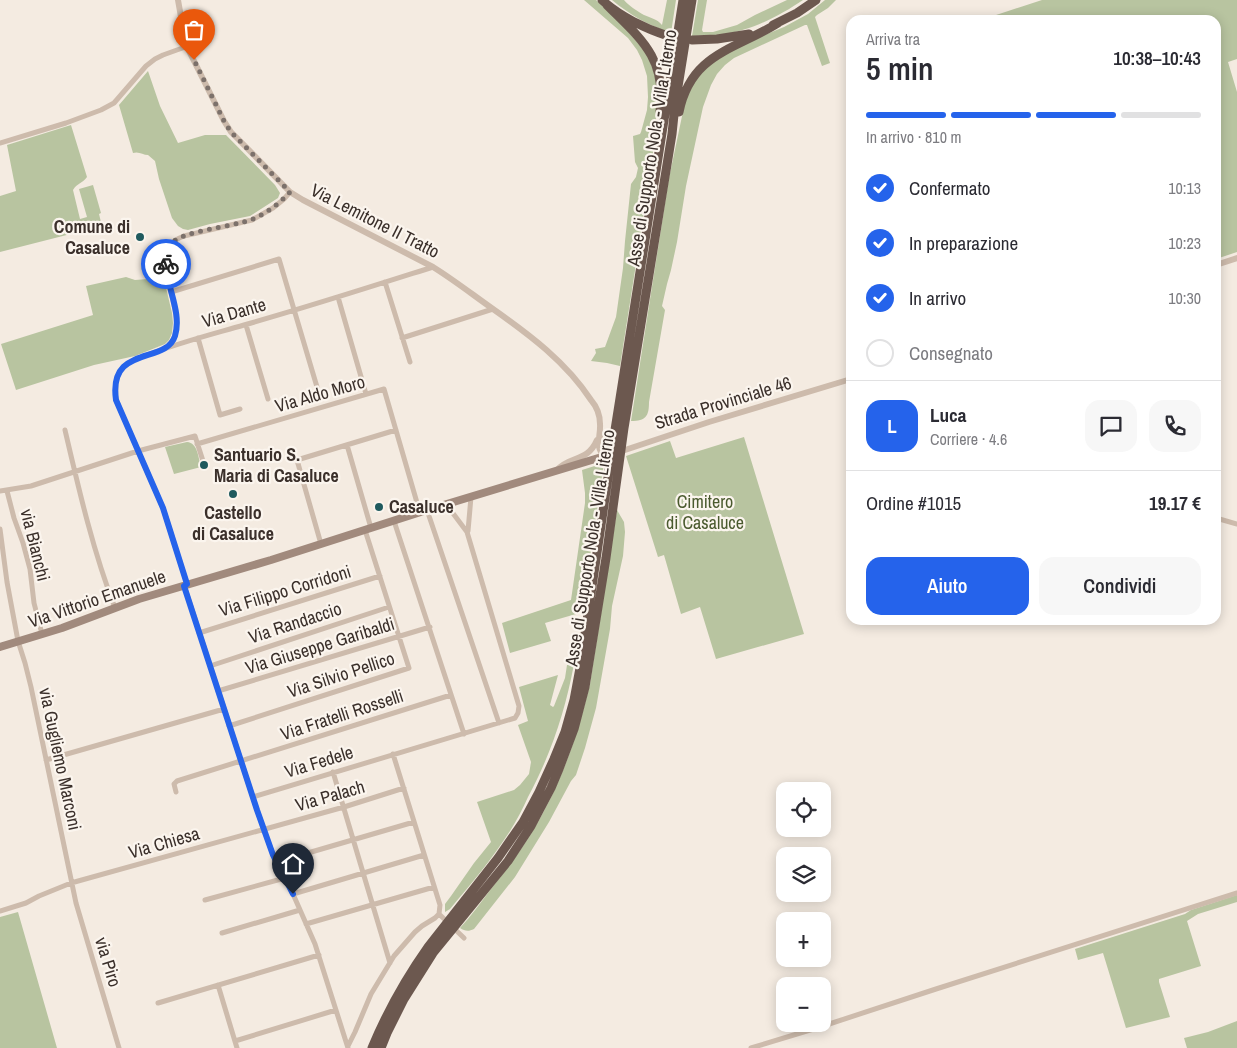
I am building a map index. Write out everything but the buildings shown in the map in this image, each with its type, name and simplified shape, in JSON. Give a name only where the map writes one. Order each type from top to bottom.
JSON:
[{"type":"highway","name":"Asse di Supporto Nola - Villa Literno","points":[[372,1048],[397,995],[418,962],[508,861],[531,826],[559,769],[574,729],[584,687],[606,558],[618,468],[619,429],[659,147],[683,0]]},
{"type":"highway","name":"Asse di Supporto Nola - Villa Literno","points":[[458,916],[522,822],[539,792],[565,732],[574,700],[608,472],[619,429],[672,134],[692,0]]},
{"type":"highway","points":[[672,134],[687,88],[702,67],[717,54],[760,34],[816,0]]},
{"type":"highway","points":[[604,2],[646,46],[656,65],[661,102],[657,128],[659,147]]},
{"type":"highway","points":[[604,2],[634,22],[668,36]]},
{"type":"highway","points":[[692,40],[740,36],[778,23]]},
{"type":"highway","name":"Asse di Supporto Nola - Villa Literno","points":[[381,1048],[395,1016],[442,936]]},
{"type":"main road","name":"Via Vittorio Emanuele","points":[[0,647],[62,628],[139,599],[605,456]]},
{"type":"street","name":"Via Lemitone II Tratto","points":[[178,0],[189,51],[231,132],[290,192],[434,267],[546,349],[571,374],[597,410],[600,434],[605,447],[605,456]]},
{"type":"street","points":[[0,143],[101,110],[114,103],[146,66],[155,59],[188,46]]},
{"type":"street","points":[[167,347],[174,339],[177,328],[166,260],[172,242],[190,234],[252,220],[273,208],[290,192]]},
{"type":"street","points":[[1221,263],[1237,258]]},
{"type":"street","points":[[171,292],[279,259],[317,387]]},
{"type":"street","name":"Via Dante","points":[[348,1047],[319,955],[264,829],[199,633],[163,508],[118,406],[115,393],[116,381],[121,370],[128,363],[167,347],[246,325],[434,267]]},
{"type":"street","points":[[385,282],[410,362]]},
{"type":"street","points":[[338,297],[366,394]]},
{"type":"street","points":[[402,338],[493,309]]},
{"type":"street","points":[[246,325],[268,399]]},
{"type":"street","points":[[198,338],[220,415],[240,410]]},
{"type":"street","name":"Strada Provinciale 46","points":[[605,456],[846,381]]},
{"type":"street","name":"Via Aldo Moro","points":[[198,444],[384,389],[423,511],[499,723]]},
{"type":"street","points":[[65,430],[103,576],[115,608]]},
{"type":"street","points":[[321,544],[297,460],[396,430]]},
{"type":"street","points":[[556,471],[565,463],[587,454],[594,446],[600,434],[609,447],[628,449]]},
{"type":"street","points":[[0,491],[31,486],[138,451],[195,436],[202,461]]},
{"type":"street","name":"Via Silvio Pellico","points":[[229,726],[409,668],[380,576],[347,445]]},
{"type":"street","name":"via Bianchi","points":[[8,491],[14,518],[30,569],[34,603],[42,634]]},
{"type":"street","points":[[468,532],[471,497]]},
{"type":"street","points":[[446,504],[468,532]]},
{"type":"street","points":[[1221,519],[1237,524]]},
{"type":"street","points":[[394,521],[464,734]]},
{"type":"street","name":"via Gugliemo Marconi","points":[[0,529],[18,642],[31,687],[71,883]]},
{"type":"street","name":"Via Fedele","points":[[253,797],[515,718],[519,706],[468,532]]},
{"type":"street","name":"Via Filippo Corridoni","points":[[199,633],[380,576]]},
{"type":"street","name":"Via Randaccio","points":[[210,666],[389,607]]},
{"type":"street","name":"Via Giuseppe Garibaldi","points":[[218,691],[430,627]]},
{"type":"street","name":"Via Fratelli Rosselli","points":[[176,792],[174,784],[177,781],[452,695]]},
{"type":"street","points":[[46,760],[224,709]]},
{"type":"street","points":[[348,1047],[371,994],[390,963],[406,941],[439,914],[440,905],[393,754]]},
{"type":"street","points":[[333,772],[390,963]]},
{"type":"street","name":"Via Palach","points":[[264,829],[404,788]]},
{"type":"street","points":[[277,862],[414,822]]},
{"type":"street","name":"Via Chiesa","points":[[0,912],[71,883],[264,829]]},
{"type":"street","points":[[293,894],[424,855]]},
{"type":"street","points":[[205,900],[285,878]]},
{"type":"street","name":"via Piro","points":[[71,883],[119,1048]]},
{"type":"street","points":[[306,924],[434,887]]},
{"type":"street","points":[[751,1048],[1237,893]]},
{"type":"street","points":[[222,933],[300,910]]},
{"type":"street","points":[[439,914],[464,938]]},
{"type":"street","points":[[158,1003],[319,955]]},
{"type":"street","points":[[218,985],[237,1048]]},
{"type":"street","points":[[235,1041],[336,1010]]},
{"type":"green space","points":[[584,0],[596,0],[618,20],[648,55],[656,79],[657,110],[653,156],[620,366],[591,361],[596,353],[595,349],[605,347],[616,317],[631,184],[636,177],[638,168],[635,162],[633,136],[640,134],[647,110],[647,76],[637,50],[628,38]]},
{"type":"green space","points":[[612,0],[624,0],[636,10],[662,25],[667,0],[676,0],[671,33],[640,19]]},
{"type":"green space","points":[[698,0],[707,0],[702,30],[703,32],[713,32],[737,25],[787,0],[803,0],[775,17],[745,30],[720,35],[692,36]]},
{"type":"green space","points":[[825,0],[836,0],[815,17],[830,63],[822,66],[807,25],[805,25],[734,58],[717,74],[711,85],[703,107],[686,186],[677,242],[662,306],[665,310],[648,411],[643,419],[631,421],[669,178],[685,102],[691,87],[712,61],[737,46],[784,27],[808,14]]},
{"type":"green space","points":[[1042,0],[1237,0],[1237,59],[1228,62],[1237,92],[1237,252],[1221,257],[1221,15],[996,15]]},
{"type":"green space","points":[[148,71],[160,106],[178,143],[205,135],[226,135],[275,185],[280,193],[278,198],[250,216],[188,230],[178,226],[172,218],[155,161],[148,155],[137,152],[133,153],[119,105]]},
{"type":"green space","points":[[71,125],[87,177],[73,190],[80,219],[87,217],[79,189],[93,185],[101,213],[99,214],[102,226],[0,252],[0,196],[16,191],[7,145]]},
{"type":"green space","points":[[163,275],[173,323],[172,333],[165,344],[135,356],[94,365],[16,390],[1,344],[93,315],[86,286],[126,277],[135,280]]},
{"type":"green space","name":"Cimitero di Casaluce","points":[[744,437],[804,634],[716,659],[700,607],[681,614],[664,555],[658,557],[626,456],[670,441],[676,458]]},
{"type":"green space","points":[[187,442],[191,443],[195,448],[201,467],[174,474],[165,447]]},
{"type":"green space","points":[[604,463],[582,611],[576,611],[576,614],[545,623],[551,641],[510,653],[502,623],[571,600],[585,503],[582,470]]},
{"type":"green space","points":[[617,510],[624,522],[623,556],[612,606],[610,629],[596,708],[576,775],[515,877],[474,929],[470,931],[465,930],[460,928],[510,865],[538,822],[557,784],[573,745],[590,684]]},
{"type":"green space","points":[[574,664],[556,732],[544,765],[520,814],[489,861],[450,909],[445,912],[445,904],[491,842],[477,802],[514,790],[529,774],[531,762],[518,725],[528,721],[519,687],[558,675],[550,705],[553,707],[565,678],[567,665]]},
{"type":"green space","points":[[1237,895],[1237,902],[1198,914],[1187,921],[1201,966],[1159,979],[1170,1017],[1126,1028],[1103,953],[1078,960],[1075,949],[1185,914],[1191,910]]},
{"type":"green space","points":[[18,912],[57,1048],[0,1048],[0,917]]},
{"type":"green space","points":[[1237,1021],[1237,1048],[1187,1048],[1184,1038],[1208,1032]]},
{"type":"way so far","points":[[166,264],[166,255],[172,242],[190,234],[252,220],[273,208],[290,192],[231,132],[194,60]]},
{"type":"place","name":"Comune di Casaluce","points":[[140,237]]},
{"type":"place","name":"Santuario S. Maria di Casaluce","points":[[204,465]]},
{"type":"place","name":"Castello di Casaluce","points":[[233,494]]},
{"type":"place","name":"Casaluce","points":[[379,507]]},
{"type":"route","points":[[166,264],[176,316],[177,328],[174,339],[167,347],[124,366],[118,374],[116,381],[116,400],[163,508],[187,584],[184,586],[257,810],[273,855],[293,894]]}]
